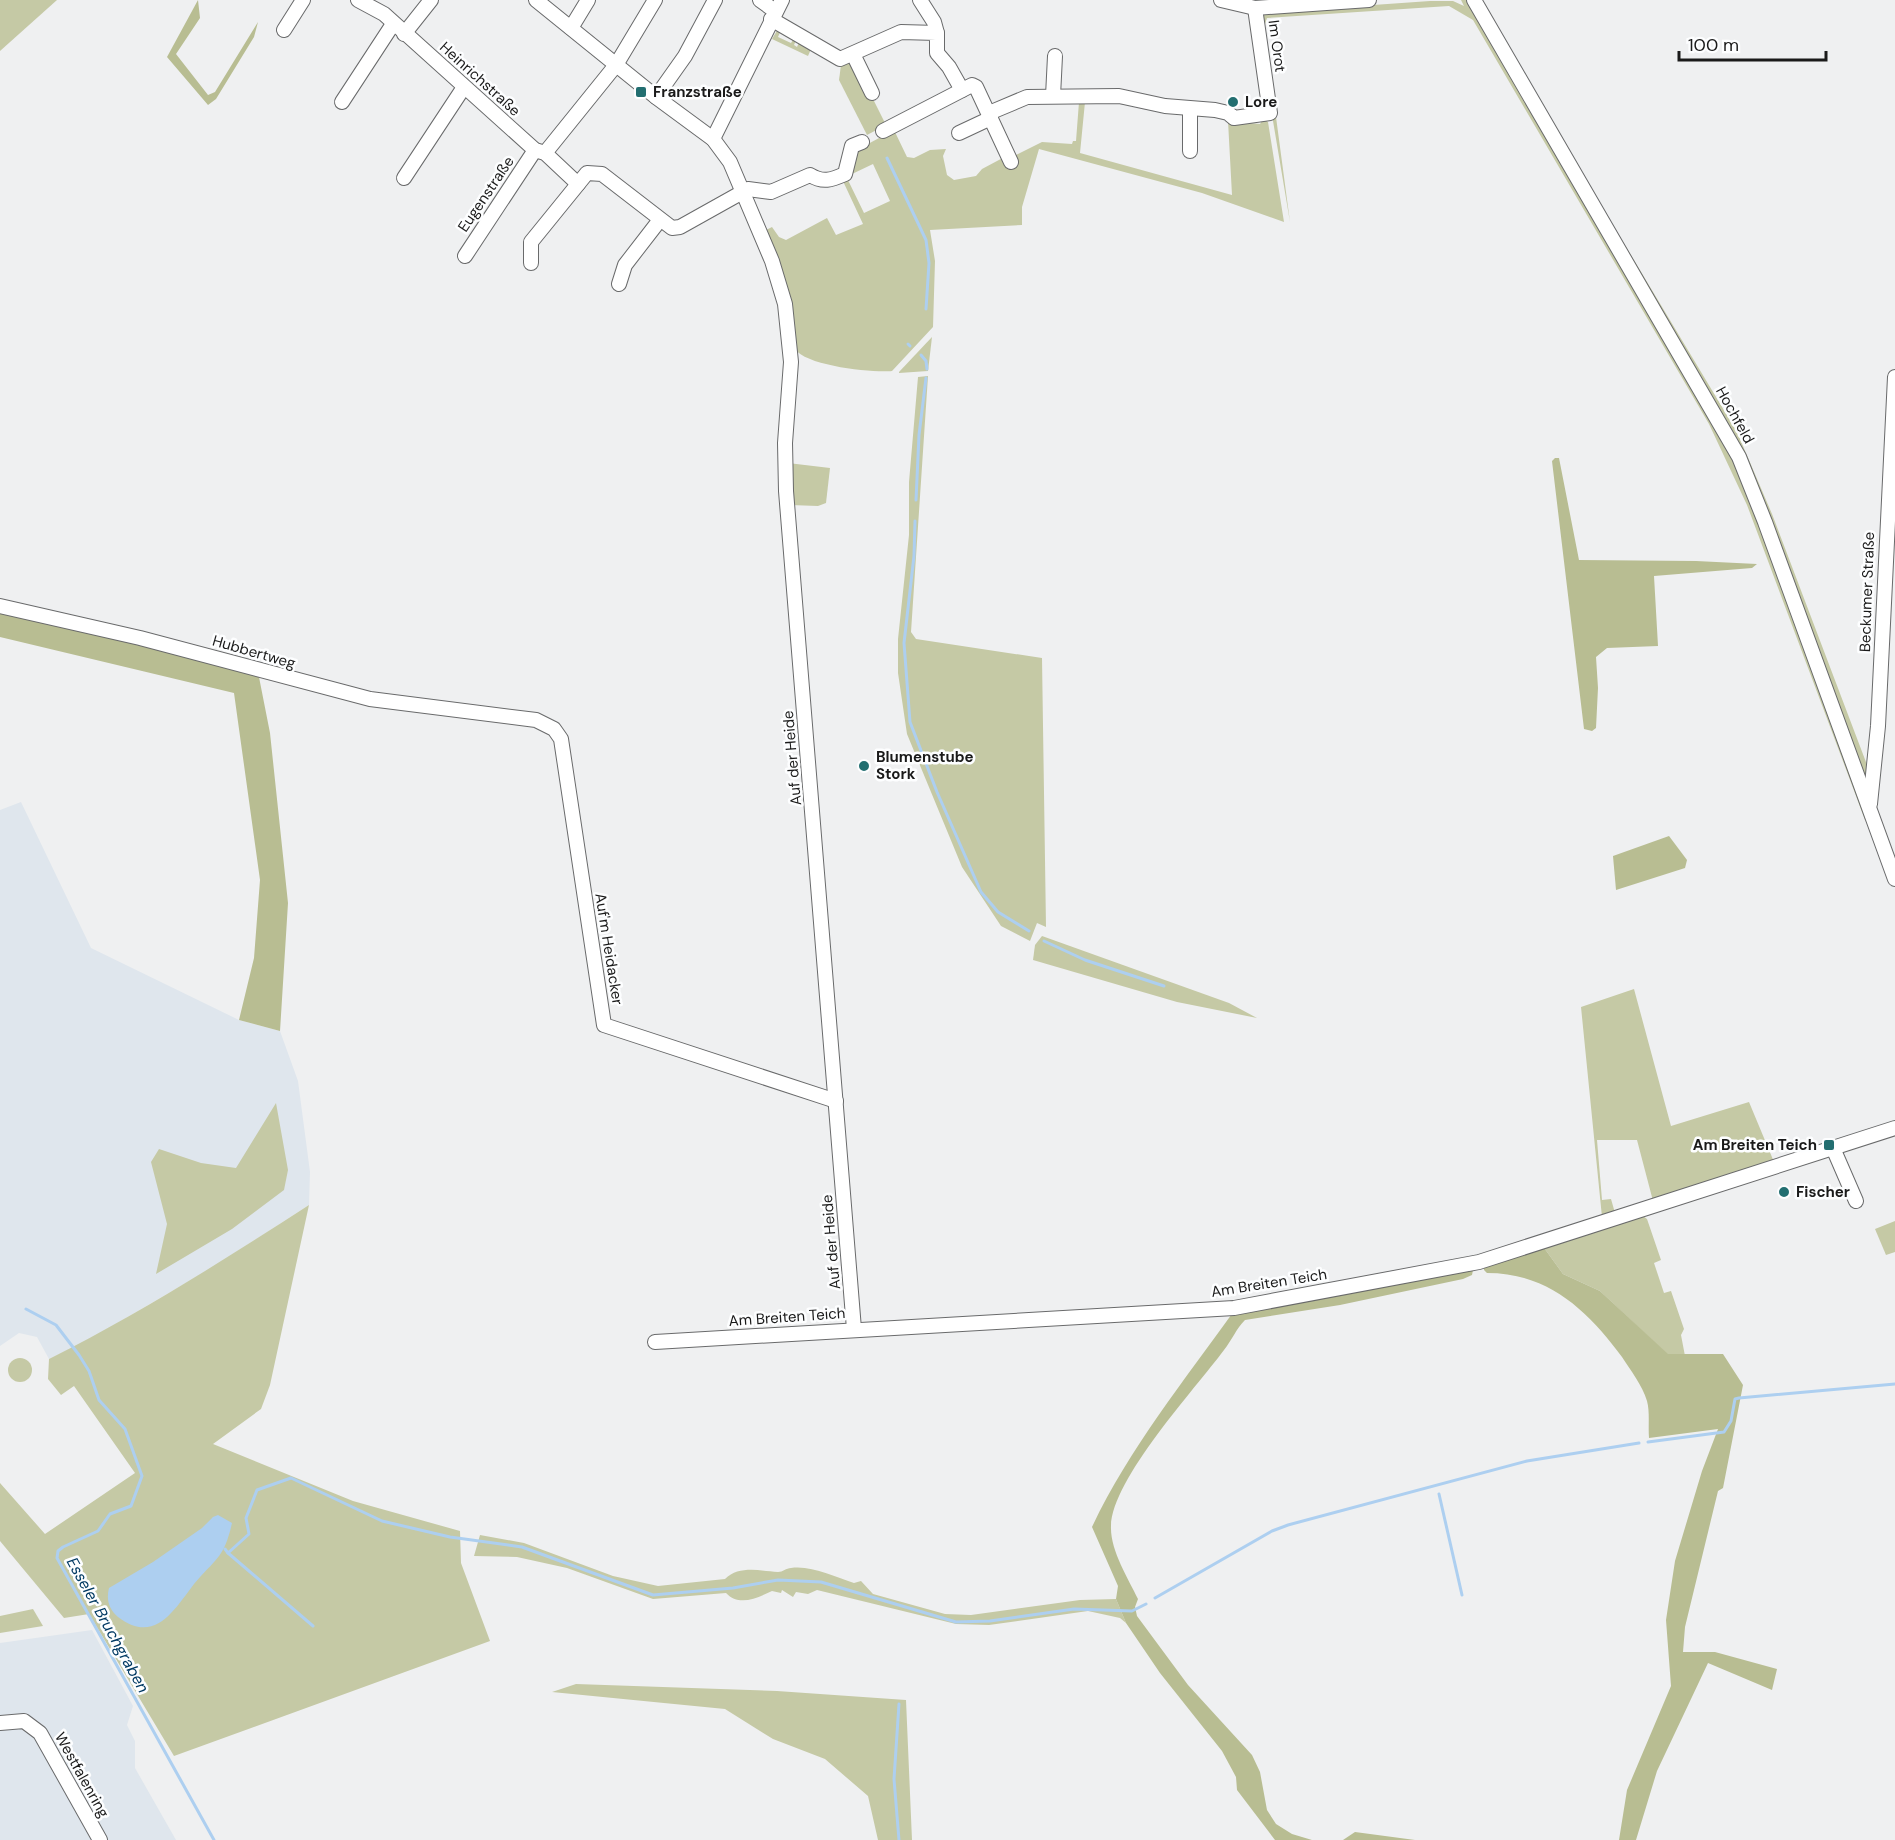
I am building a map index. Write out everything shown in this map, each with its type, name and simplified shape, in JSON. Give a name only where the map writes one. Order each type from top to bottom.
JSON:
[{"type":"street","points":[[284,30],[303,0]]},
{"type":"street","name":"Heinrichstraße","points":[[358,0],[384,14],[464,87],[578,184]]},
{"type":"street","points":[[342,102],[399,29],[431,0]]},
{"type":"street","name":"Auf der Heide","points":[[536,0],[657,98],[713,139],[730,162],[772,261],[785,304],[789,329],[790,362],[785,443],[786,491],[854,1329]]},
{"type":"street","points":[[570,28],[588,0]]},
{"type":"street","points":[[540,152],[616,65],[655,0]]},
{"type":"street","points":[[657,98],[685,56],[716,0]]},
{"type":"street","points":[[760,0],[840,59],[901,32],[937,33]]},
{"type":"street","points":[[920,0],[934,22],[938,52],[950,67],[962,90]]},
{"type":"street","points":[[1221,0],[1254,9],[1369,0]]},
{"type":"street","name":"Hochfeld","points":[[1474,0],[1730,437],[1766,522],[1895,879]]},
{"type":"street","name":"Im Orot","points":[[959,133],[1027,97],[1119,96],[1190,109],[1215,110],[1228,113],[1234,118],[1270,113],[1254,9]]},
{"type":"street","points":[[713,139],[776,10]]},
{"type":"street","points":[[853,54],[872,93]]},
{"type":"street","points":[[1053,96],[1055,56]]},
{"type":"street","points":[[883,131],[972,85],[976,87],[1011,162]]},
{"type":"street","points":[[405,177],[464,87]]},
{"type":"street","points":[[1190,109],[1190,151]]},
{"type":"street","points":[[531,263],[531,242],[587,173],[602,174],[672,228],[680,227],[748,189],[771,192],[810,175],[819,181],[845,174],[852,146],[862,142]]},
{"type":"street","name":"Eugenstraße","points":[[465,256],[540,152]]},
{"type":"street","points":[[620,284],[626,266],[660,221]]},
{"type":"street","name":"Beckumer Straße","points":[[1869,809],[1878,726],[1895,377]]},
{"type":"street","name":"Hubbertweg","points":[[0,606],[140,638],[370,699],[502,715]]},
{"type":"street","name":"Auf'm Heidacker","points":[[502,715],[543,723],[554,729],[561,739],[604,1025],[836,1101]]},
{"type":"street","name":"Am Breiten Teich","points":[[656,1342],[1234,1308],[1479,1262],[1895,1128]]},
{"type":"street","points":[[1833,1148],[1856,1201]]},
{"type":"street","name":"Westfalenring","points":[[0,1723],[24,1720],[40,1733],[100,1840]]},
{"type":"shaded area","points":[[21,802],[91,948],[239,1020],[280,1031],[298,1081],[310,1172],[309,1205],[208,1270],[90,1339],[49,1359],[37,1337],[19,1333],[0,1346],[0,810]]},
{"type":"shaded area","points":[[92,1630],[133,1706],[127,1725],[135,1741],[135,1768],[176,1840],[0,1840],[0,1643]]},
{"type":"green space","points":[[0,0],[57,0],[0,51]]},
{"type":"green space","points":[[198,0],[200,18],[176,54],[208,95],[215,92],[258,22],[254,37],[216,99],[208,105],[167,57]]},
{"type":"green space","points":[[1461,0],[1478,0],[1737,432],[1772,514],[1872,778],[1865,820],[1747,505],[1709,424],[1473,20],[1449,6],[1267,18],[1264,27],[1290,222],[1272,115],[1261,13],[1430,1],[1453,1],[1464,6]]},
{"type":"green space","points":[[778,29],[781,30],[778,37],[791,43],[795,37],[797,38],[794,45],[797,47],[800,40],[811,49],[808,56],[772,39]]},
{"type":"green space","points":[[853,59],[886,125],[867,135],[839,80],[841,65]]},
{"type":"green space","points":[[1079,102],[1085,102],[1080,153],[1232,195],[1228,121],[1260,124],[1263,119],[1268,122],[1284,222],[1202,193],[1039,149],[1022,207],[1022,225],[930,230],[935,261],[933,327],[892,371],[870,371],[826,364],[812,360],[795,349],[764,231],[772,227],[779,237],[786,240],[827,218],[836,235],[863,224],[842,179],[846,176],[864,213],[890,201],[873,164],[852,174],[849,168],[853,152],[894,130],[907,157],[914,158],[930,150],[946,149],[943,156],[947,175],[954,180],[976,176],[982,169],[1012,153],[1014,156],[1042,142],[1072,144],[1076,141]]},
{"type":"green space","points":[[932,337],[928,371],[899,373],[899,372]]},
{"type":"green space","points":[[928,376],[911,632],[916,639],[1042,658],[1046,927],[1037,923],[1030,941],[1001,926],[962,867],[907,734],[898,673],[898,639],[909,535],[909,482],[918,377]]},
{"type":"green space","points":[[1559,458],[1579,560],[1757,564],[1752,568],[1654,576],[1658,646],[1607,648],[1596,657],[1598,688],[1596,728],[1592,731],[1584,729],[1552,461]]},
{"type":"green space","points":[[788,463],[830,468],[826,503],[818,506],[790,505]]},
{"type":"green space","points":[[0,609],[258,672],[270,733],[288,903],[280,1031],[239,1020],[254,958],[260,880],[234,693],[0,637]]},
{"type":"green space","points":[[1669,836],[1687,860],[1685,868],[1616,890],[1613,856]]},
{"type":"green space","points":[[1042,936],[1229,1003],[1257,1018],[1177,1002],[1033,960],[1035,945]]},
{"type":"green space","points":[[1634,989],[1671,1126],[1749,1102],[1774,1162],[1653,1201],[1637,1140],[1597,1140],[1602,1200],[1611,1199],[1615,1213],[1602,1217],[1581,1007]]},
{"type":"green space","points":[[276,1103],[288,1170],[284,1190],[232,1229],[156,1274],[167,1224],[151,1162],[159,1149],[201,1163],[236,1168]]},
{"type":"green space","points":[[309,1205],[270,1385],[261,1409],[213,1444],[353,1501],[460,1531],[461,1563],[490,1641],[174,1756],[89,1614],[64,1618],[0,1541],[0,1483],[45,1534],[135,1473],[74,1386],[61,1395],[48,1379],[49,1359],[148,1305]]},
{"type":"green space","points":[[1639,1213],[1647,1219],[1661,1260],[1654,1263],[1664,1293],[1671,1291],[1684,1329],[1681,1335],[1685,1356],[1668,1355],[1600,1291],[1563,1274],[1542,1245]]},
{"type":"green space","points":[[1895,1221],[1895,1252],[1886,1255],[1875,1229]]},
{"type":"green space","points":[[1542,1245],[1563,1274],[1600,1291],[1668,1354],[1723,1354],[1743,1385],[1723,1488],[1718,1491],[1685,1627],[1683,1652],[1715,1652],[1777,1669],[1772,1690],[1708,1663],[1657,1771],[1636,1840],[1619,1840],[1627,1790],[1671,1686],[1666,1620],[1675,1561],[1702,1471],[1718,1429],[1649,1438],[1648,1405],[1642,1389],[1622,1357],[1595,1324],[1581,1310],[1548,1287],[1509,1275],[1487,1273],[1484,1270],[1484,1265]]},
{"type":"green space","points":[[1473,1270],[1472,1275],[1463,1279],[1340,1305],[1245,1320],[1157,1435],[1125,1484],[1115,1507],[1111,1526],[1113,1545],[1138,1599],[1135,1607],[1137,1616],[1188,1685],[1252,1755],[1260,1772],[1267,1810],[1276,1824],[1292,1834],[1312,1840],[1275,1840],[1237,1790],[1236,1777],[1222,1751],[1160,1673],[1126,1623],[1116,1599],[1118,1586],[1092,1527],[1140,1443],[1234,1311]]},
{"type":"green space","points":[[20,1358],[28,1362],[32,1370],[28,1378],[20,1382],[12,1378],[8,1370],[12,1362]]},
{"type":"green space","points":[[480,1535],[524,1543],[613,1576],[658,1586],[725,1579],[743,1570],[778,1572],[789,1568],[807,1568],[854,1583],[861,1581],[873,1594],[945,1614],[971,1615],[1080,1600],[1116,1599],[1126,1623],[1120,1618],[1088,1611],[989,1625],[956,1624],[817,1590],[808,1594],[796,1592],[793,1597],[782,1590],[781,1593],[772,1591],[748,1600],[737,1600],[726,1593],[653,1599],[567,1568],[517,1557],[474,1556]]},
{"type":"green space","points":[[33,1609],[43,1626],[0,1633],[0,1616]]},
{"type":"green space","points":[[576,1684],[777,1691],[906,1700],[912,1840],[878,1840],[868,1796],[825,1759],[773,1739],[725,1709],[552,1692]]},
{"type":"green space","points":[[1355,1832],[1415,1840],[1343,1840]]},
{"type":"water","points":[[218,1515],[232,1523],[226,1544],[218,1558],[171,1613],[153,1626],[143,1627],[131,1625],[115,1614],[108,1600],[109,1588],[153,1562]]},
{"type":"waterway","points":[[887,158],[926,240],[929,263],[926,309]]},
{"type":"waterway","points":[[921,355],[926,361],[927,369]]},
{"type":"waterway","points":[[916,500],[919,435],[926,378]]},
{"type":"waterway","points":[[915,521],[914,556],[904,643],[910,722],[937,792],[981,892],[998,912],[1029,931]]},
{"type":"waterway","points":[[1044,941],[1085,960],[1164,986]]},
{"type":"waterway","name":"Esseler Bruchgraben","points":[[26,1309],[56,1325],[79,1355],[89,1371],[99,1400],[125,1429],[142,1476],[131,1506],[110,1514],[98,1531],[63,1547],[58,1551],[57,1558],[214,1840]]},
{"type":"waterway","points":[[1648,1442],[1724,1432],[1731,1421],[1735,1399],[1739,1398],[1895,1384]]},
{"type":"waterway","points":[[1155,1598],[1272,1531],[1288,1525],[1527,1461],[1639,1443]]},
{"type":"waterway","points":[[225,1549],[228,1553],[249,1534],[246,1518],[257,1490],[291,1478],[382,1521],[450,1537],[522,1547],[653,1595],[733,1588],[778,1580],[821,1582],[956,1622],[990,1621],[1074,1609],[1132,1611],[1146,1604]]},
{"type":"waterway","points":[[1439,1494],[1462,1595]]},
{"type":"waterway","points":[[228,1553],[313,1626]]},
{"type":"waterway","points":[[899,1704],[894,1779],[899,1840]]},
{"type":"place","name":"Franzstraße","points":[[641,92]]},
{"type":"place","name":"Lore","points":[[1233,102]]},
{"type":"place","name":"Blumenstube Stork","points":[[864,766]]},
{"type":"place","name":"Am Breiten Teich","points":[[1829,1145]]},
{"type":"place","name":"Fischer","points":[[1784,1192]]}]
